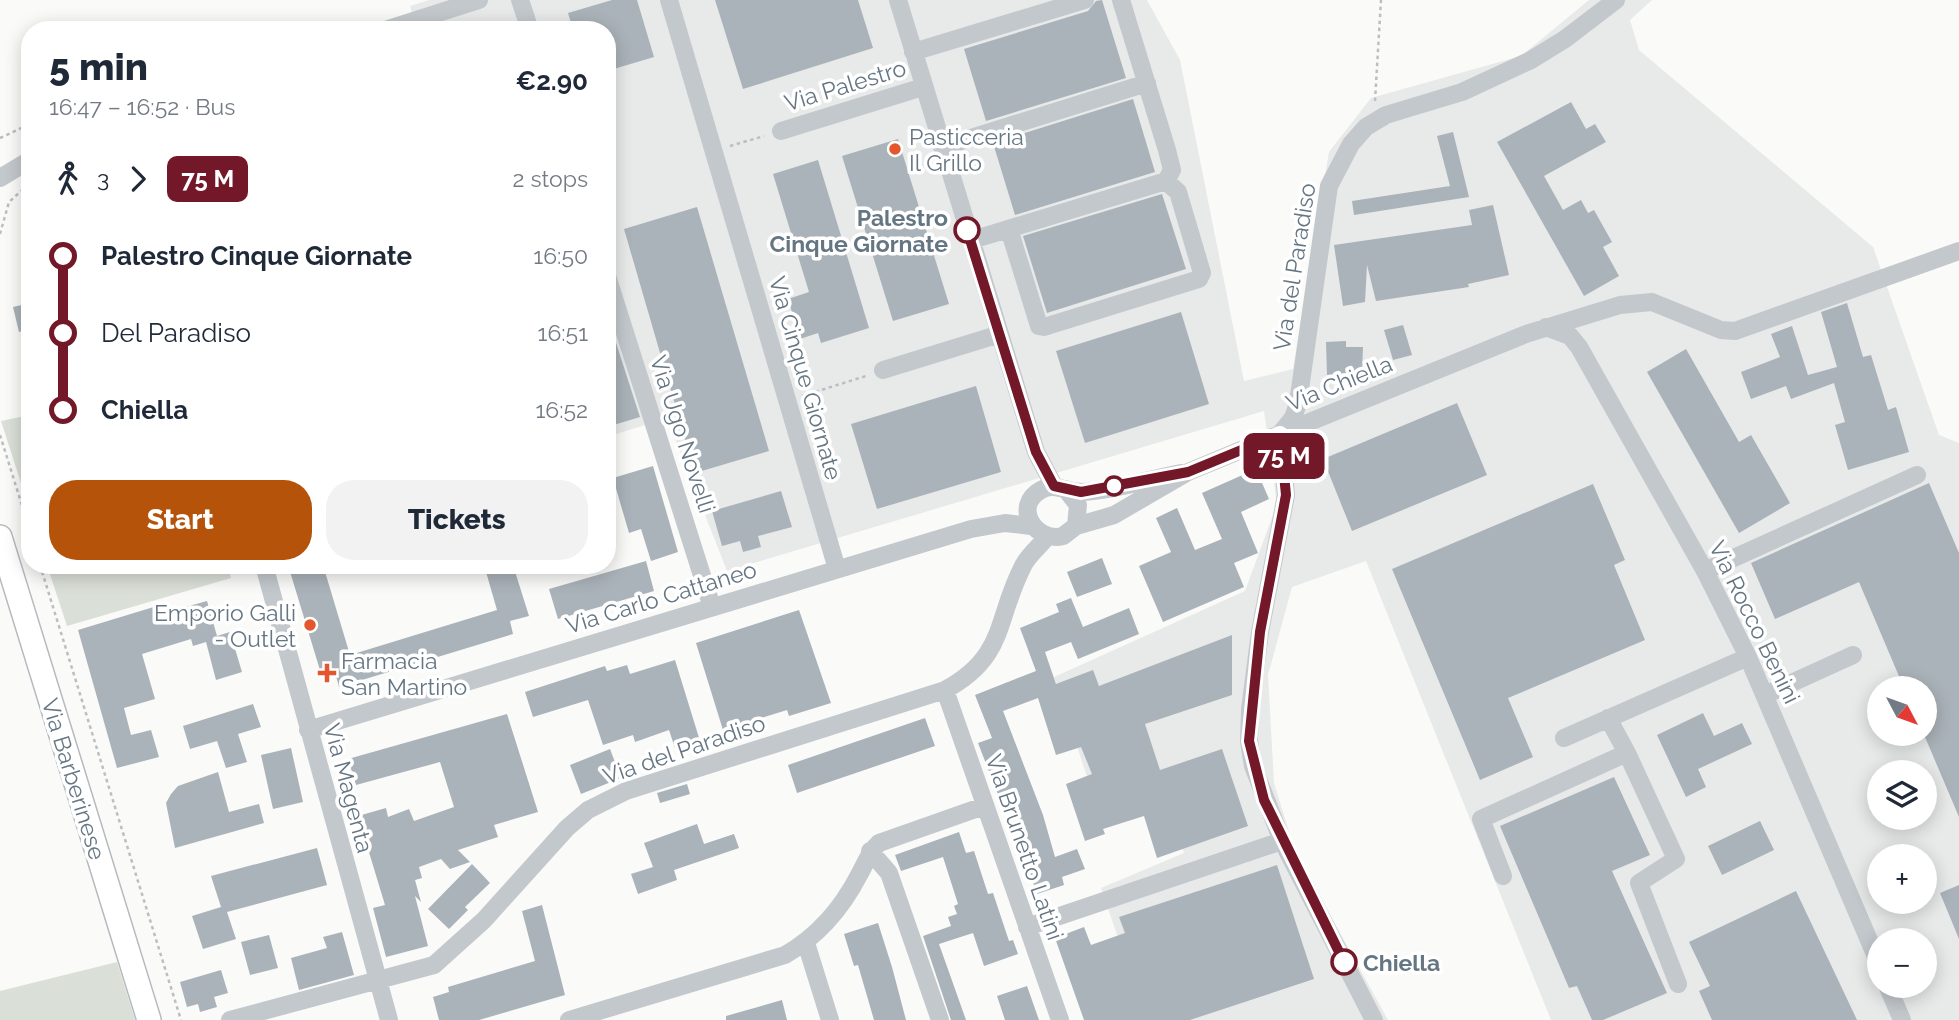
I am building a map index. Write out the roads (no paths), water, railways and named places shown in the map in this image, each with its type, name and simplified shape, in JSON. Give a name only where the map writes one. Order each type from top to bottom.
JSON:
[{"type":"main road","name":"Via Barberinese","points":[[0,537],[149,1020]]},
{"type":"street","points":[[431,21],[479,0]]},
{"type":"street","points":[[520,0],[527,21]]},
{"type":"street","name":"Via Cinque Giornate","points":[[669,0],[837,569]]},
{"type":"street","name":"Via Palestro","points":[[898,0],[1037,453],[1061,488]]},
{"type":"street","points":[[913,52],[1085,0]]},
{"type":"street","points":[[972,240],[1166,181],[1172,170],[1121,0]]},
{"type":"street","name":"Via del Paradiso","points":[[230,1020],[434,965],[450,954],[567,828],[588,810],[626,792],[945,690],[975,670],[993,647],[1024,563],[1047,537],[1063,537],[1076,526],[1125,510],[1188,472],[1280,434],[1293,418],[1298,403],[1329,186],[1339,162],[1366,127],[1386,115],[1462,92],[1531,60],[1616,0]]},
{"type":"street","points":[[942,147],[1147,83]]},
{"type":"street","name":"Via Palestro","points":[[781,131],[923,87]]},
{"type":"street","points":[[4,174],[21,165]]},
{"type":"street","points":[[1009,229],[1039,326],[1044,327],[1199,279],[1202,273],[1178,192],[1166,181]]},
{"type":"street","name":"Via Chiella","points":[[1374,1020],[1282,841],[1264,800],[1249,741],[1260,632],[1286,495],[1280,434],[1546,327],[1620,305],[1652,302],[1721,330],[1735,331],[1959,251]]},
{"type":"street","name":"Via Ugo Novelli","points":[[616,304],[712,607]]},
{"type":"street","name":"Via Rocco Benini","points":[[1546,327],[1570,337],[1579,347],[1705,571],[1765,695],[1867,935]]},
{"type":"street","points":[[883,370],[1000,334]]},
{"type":"street","name":"Via Palestro","points":[[1037,453],[1037,493]]},
{"type":"street","name":"Via del Paradiso","points":[[1037,493],[1061,488],[1091,491],[1188,472]]},
{"type":"street","points":[[1705,571],[1917,475]]},
{"type":"street","points":[[1061,488],[1078,505],[1076,526]]},
{"type":"street","points":[[1037,493],[1029,505],[1031,526],[1047,537]]},
{"type":"street","name":"Via Carlo Cattaneo","points":[[308,730],[971,529],[1005,523],[1031,526]]},
{"type":"street","name":"Via Magenta","points":[[266,574],[389,1020]]},
{"type":"street","points":[[1765,695],[1853,655]]},
{"type":"street","points":[[1564,738],[1748,657]]},
{"type":"street","name":"Via Brunetto Latini","points":[[945,690],[1060,1020]]},
{"type":"street","points":[[1608,718],[1676,859],[1639,883],[1678,984]]},
{"type":"street","points":[[1503,876],[1481,819],[1627,753]]},
{"type":"street","points":[[569,1020],[785,955],[806,943],[846,898],[870,851],[891,837],[984,806]]},
{"type":"street","points":[[1027,927],[1282,841]]},
{"type":"street","points":[[870,851],[889,873],[940,1020]]},
{"type":"street","points":[[806,943],[830,1020]]},
{"type":"street","points":[[1893,998],[1902,1020]]},
{"type":"place","name":"Pasticceria Il Grillo","points":[[895,149]]},
{"type":"place","name":"Palestro Cinque Giornate","points":[[967,230]]},
{"type":"place","name":"Emporio Galli - Outlet","points":[[310,625]]},
{"type":"place","name":"Farmacia San Martino","points":[[327,673]]},
{"type":"place","name":"Chiella","points":[[1344,962]]}]
